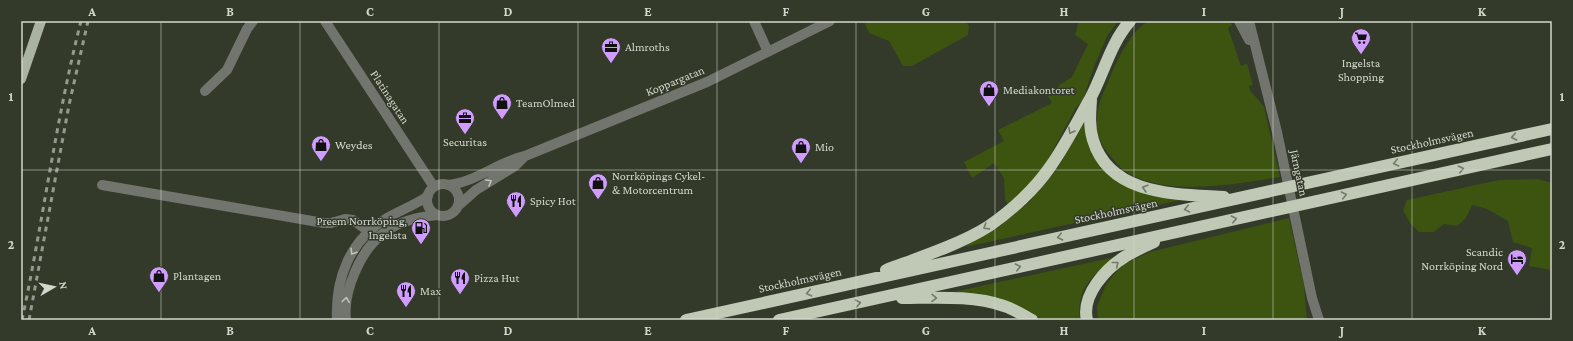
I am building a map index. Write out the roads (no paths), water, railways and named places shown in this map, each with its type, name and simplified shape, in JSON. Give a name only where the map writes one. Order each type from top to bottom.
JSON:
[{"type":"highway","points":[[847,284],[969,237],[989,226],[1021,200],[1050,168],[1091,97],[1110,50],[1130,21]]},
{"type":"highway","points":[[1091,97],[1090,123],[1093,140],[1099,155],[1108,167],[1121,176],[1133,184],[1145,189],[1239,198]]},
{"type":"highway","name":"Stockholmsvägen","points":[[686,320],[1552,129]]},
{"type":"highway","points":[[779,320],[1552,149]]},
{"type":"highway","points":[[1087,320],[1087,306],[1091,294],[1098,282],[1109,269],[1125,257],[1168,234]]},
{"type":"highway","points":[[881,297],[954,299],[992,302],[1005,306],[1032,320]]},
{"type":"main road","points":[[21,79],[41,21]]},
{"type":"street","points":[[205,91],[228,70],[247,29],[253,21]]},
{"type":"street","name":"Platinagatan","points":[[325,21],[434,187]]},
{"type":"street","points":[[754,21],[768,52]]},
{"type":"street","name":"Koppargatan","points":[[448,185],[467,181],[511,159],[525,156],[707,82],[830,21]]},
{"type":"street","name":"Järngatan","points":[[1239,21],[1257,54]]},
{"type":"street","name":"Järngatan","points":[[1249,21],[1277,132],[1312,298],[1319,320]]},
{"type":"street","name":"Koppargatan","points":[[458,206],[476,190],[515,166],[525,156]]},
{"type":"street","points":[[102,185],[324,223],[349,219],[358,223],[373,235]]},
{"type":"street","points":[[337,320],[337,296],[342,275],[352,254],[373,235],[388,218],[420,202],[428,196],[434,187],[448,185],[456,191],[459,198],[458,206],[451,214],[444,216],[423,216],[400,223],[384,232],[373,235],[351,282],[346,304],[346,320]]},
{"type":"street","points":[[428,196],[429,207],[437,215]]},
{"type":"street","name":"Järngatan","points":[[1312,298],[1314,320]]},
{"type":"railway","points":[[22,320],[64,95],[81,21]]},
{"type":"railway","points":[[29,320],[69,105],[88,21]]},
{"type":"place","name":"Ingelsta Shopping","points":[[1361,55]]},
{"type":"place","name":"Almroths","points":[[611,64]]},
{"type":"place","name":"Mediakontoret","points":[[989,107]]},
{"type":"place","name":"TeamOlmed","points":[[502,120]]},
{"type":"place","name":"Securitas","points":[[465,135]]},
{"type":"place","name":"Weydes","points":[[321,162]]},
{"type":"place","name":"Mio","points":[[801,164]]},
{"type":"place","name":"Norrköpings Cykel- & Motorcentrum","points":[[598,200]]},
{"type":"place","name":"Spicy Hot","points":[[516,218]]},
{"type":"place","name":"Preem Norrköping, Ingelsta","points":[[421,245]]},
{"type":"place","name":"Scandic Norrköping Nord","points":[[1517,276]]},
{"type":"place","name":"Plantagen","points":[[159,293]]},
{"type":"place","name":"Pizza Hut","points":[[460,295]]},
{"type":"place","name":"Max","points":[[406,308]]}]
